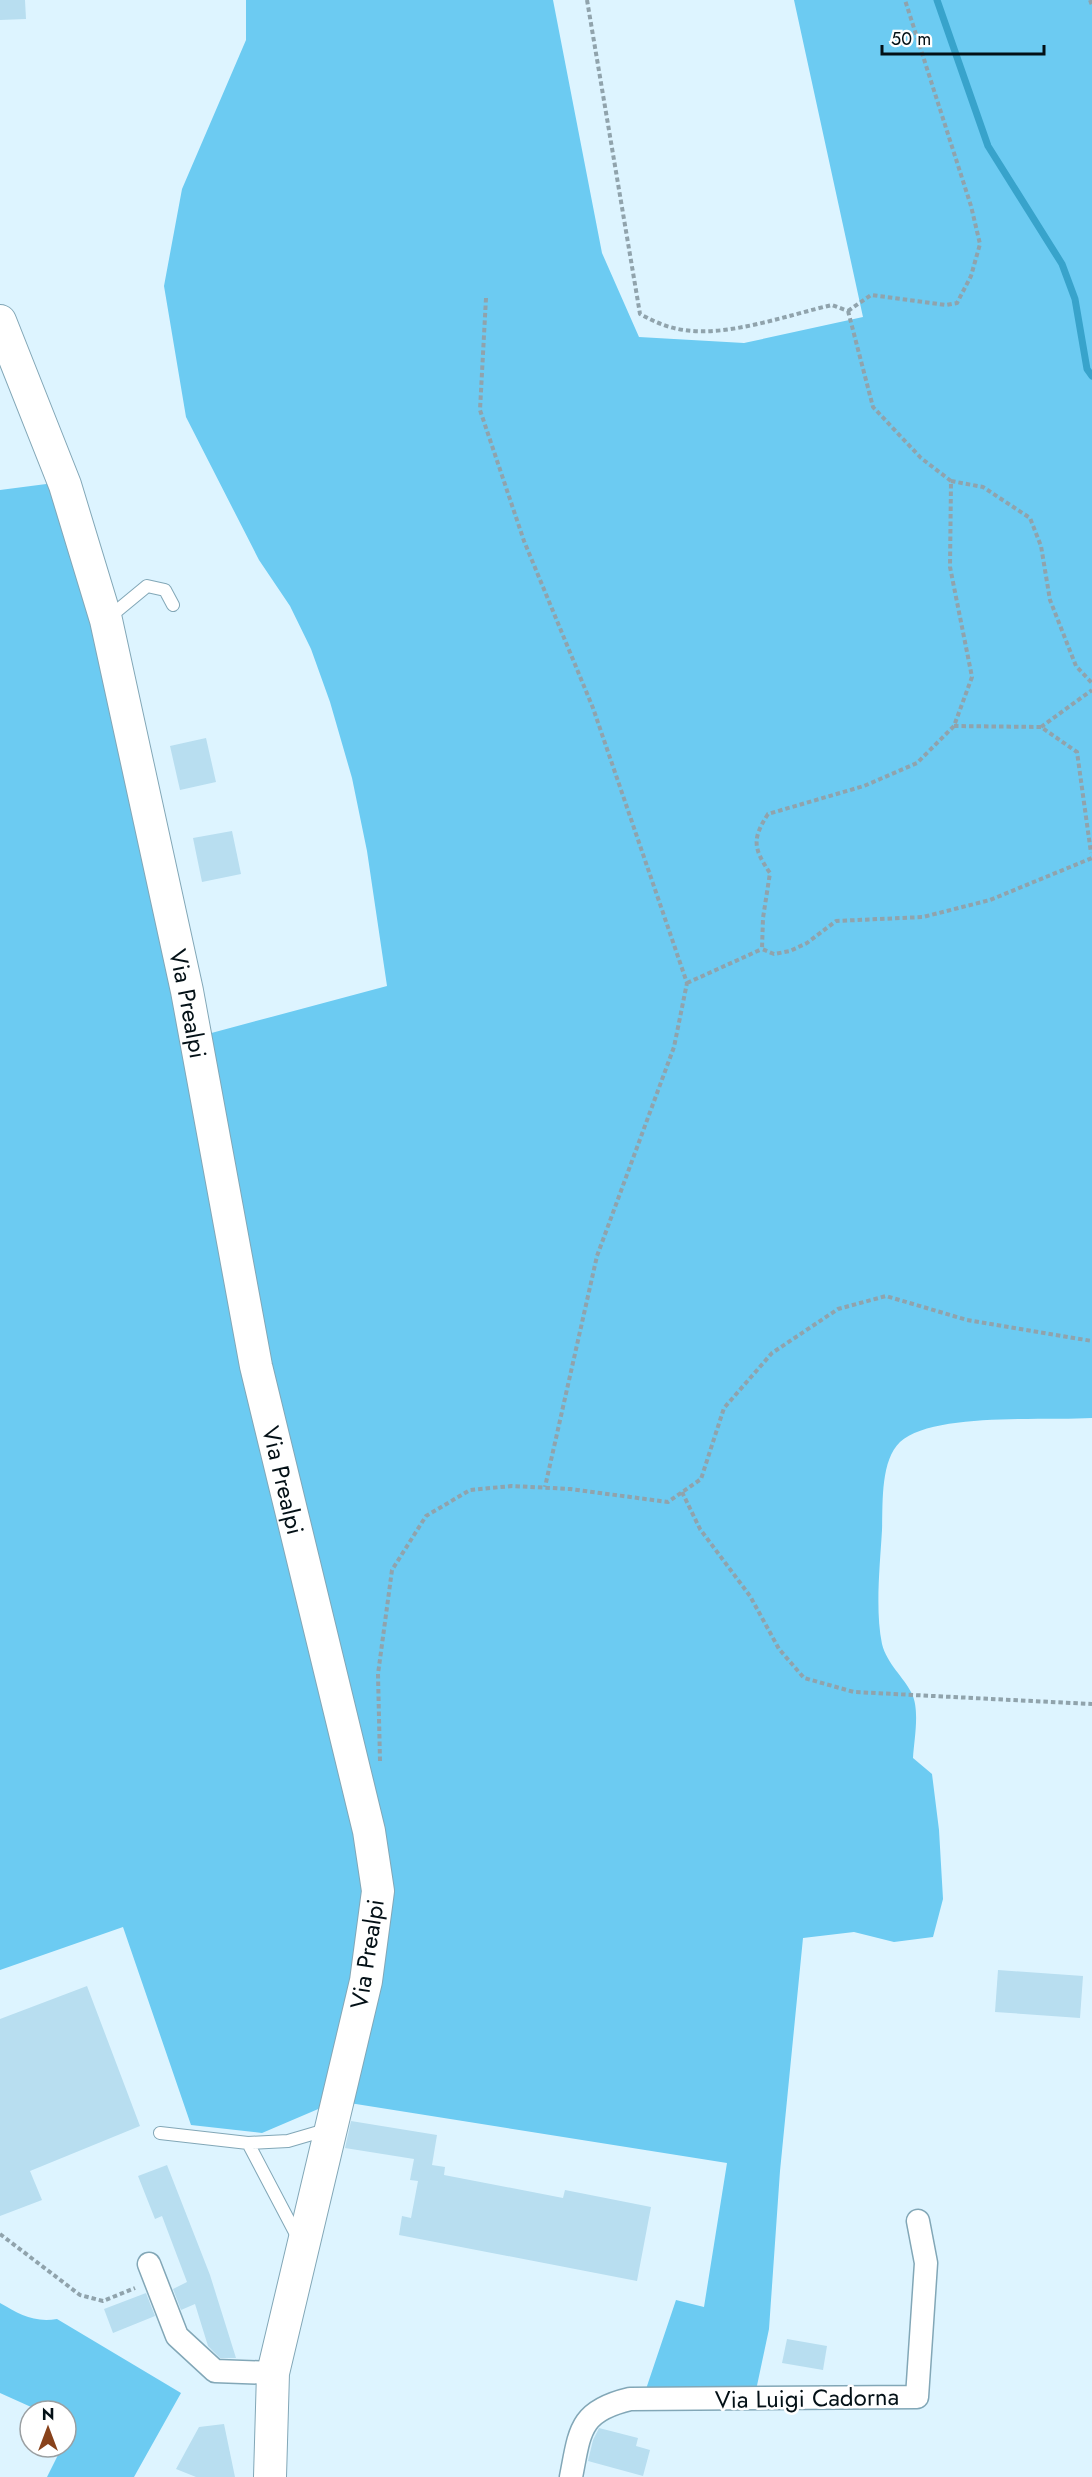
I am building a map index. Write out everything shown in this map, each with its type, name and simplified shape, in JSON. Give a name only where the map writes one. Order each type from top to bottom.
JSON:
[{"type":"street","name":"Via Prealpi","points":[[0,321],[65,485],[106,620],[187,991],[256,1366],[358,1782],[376,1871],[376,1916],[366,1981],[301,2246],[273,2373],[270,2477]]},
{"type":"street","name":"Via Luigi Cadorna","points":[[571,2477],[579,2435],[591,2415],[607,2404],[630,2399],[917,2397],[926,2263],[918,2221]]},
{"type":"street","points":[[153,2272],[177,2336],[215,2371],[273,2373]]},
{"type":"lane","points":[[106,620],[147,586],[165,590],[173,605]]},
{"type":"lane","points":[[160,2133],[248,2143],[288,2141],[330,2128]]},
{"type":"lane","points":[[248,2143],[301,2246]]},
{"type":"path","points":[[587,0],[640,314],[662,325],[686,331],[725,329],[832,305],[848,311]]},
{"type":"path","points":[[848,311],[871,295],[946,305],[957,303],[971,276],[980,244],[971,206],[905,0]]},
{"type":"path","points":[[1090,0],[1092,5]]},
{"type":"path","points":[[486,298],[480,410],[524,541],[593,708],[687,983],[674,1047],[597,1257],[545,1487]]},
{"type":"path","points":[[848,311],[873,407],[921,458],[951,481],[983,487],[1030,518],[1041,546],[1050,600],[1076,666],[1092,683]]},
{"type":"path","points":[[762,949],[763,918],[770,873],[757,854],[756,833],[768,814],[864,786],[917,763],[954,726],[972,677],[950,567],[951,481]]},
{"type":"path","points":[[1041,727],[1092,690]]},
{"type":"path","points":[[687,983],[762,949],[774,954],[790,951],[807,943],[836,921],[923,916],[990,900],[1091,856],[1077,752],[1041,727],[954,726]]},
{"type":"path","points":[[358,1782],[380,1768],[378,1674],[392,1570],[426,1516],[470,1490],[512,1486],[545,1487],[668,1502],[701,1479],[724,1408],[772,1353],[838,1309],[886,1296],[967,1320],[1092,1341]]},
{"type":"path","points":[[682,1492],[700,1529],[750,1596],[779,1649],[804,1678],[854,1692],[1092,1704]]},
{"type":"path","points":[[0,2234],[80,2295],[102,2301],[153,2272]]},
{"type":"shaded area","points":[[246,0],[553,0],[602,253],[639,337],[744,343],[863,317],[794,0],[1092,0],[1092,1418],[991,1420],[937,1426],[916,1432],[900,1442],[889,1460],[883,1496],[879,1587],[880,1631],[884,1651],[909,1688],[914,1701],[916,1717],[913,1758],[932,1774],[939,1830],[943,1899],[933,1937],[894,1942],[854,1932],[803,1938],[780,2171],[769,2329],[755,2395],[645,2392],[676,2300],[704,2307],[727,2163],[337,2101],[262,2133],[191,2125],[123,1927],[0,1970],[0,490],[54,483],[124,755],[204,1035],[387,986],[367,851],[352,778],[330,702],[311,649],[290,606],[259,560],[186,417],[164,286],[182,189],[246,40]]},
{"type":"shaded area","points":[[0,2303],[34,2319],[57,2319],[181,2393],[134,2477],[47,2477],[56,2459],[78,2459],[78,2399],[18,2399],[18,2401],[0,2393]]},
{"type":"building","points":[[0,0],[25,0],[26,19],[0,20]]},
{"type":"building","points":[[206,738],[216,782],[180,790],[170,746]]},
{"type":"building","points":[[232,831],[241,874],[202,882],[193,838]]},
{"type":"building","points":[[998,1970],[1083,1976],[1080,2018],[995,2012]]},
{"type":"building","points":[[87,1986],[140,2126],[30,2171],[42,2200],[0,2216],[0,2019]]},
{"type":"building","points":[[351,2121],[437,2135],[432,2165],[445,2167],[444,2175],[563,2198],[565,2190],[651,2207],[637,2281],[399,2235],[402,2216],[411,2218],[418,2181],[410,2180],[414,2159],[345,2148]]},
{"type":"building","points":[[167,2165],[210,2275],[236,2358],[220,2358],[208,2346],[195,2304],[181,2310],[173,2289],[187,2282],[162,2216],[155,2219],[138,2176]]},
{"type":"building","points":[[146,2293],[155,2316],[113,2333],[104,2309]]},
{"type":"building","points":[[787,2339],[827,2346],[823,2370],[782,2363]]},
{"type":"building","points":[[224,2424],[235,2477],[196,2477],[176,2469],[199,2427]]},
{"type":"building","points":[[599,2428],[638,2438],[636,2446],[650,2450],[643,2476],[588,2461],[593,2440]]},
{"type":"waterway","points":[[937,0],[988,146],[1062,264],[1075,299],[1087,369],[1092,376]]}]
